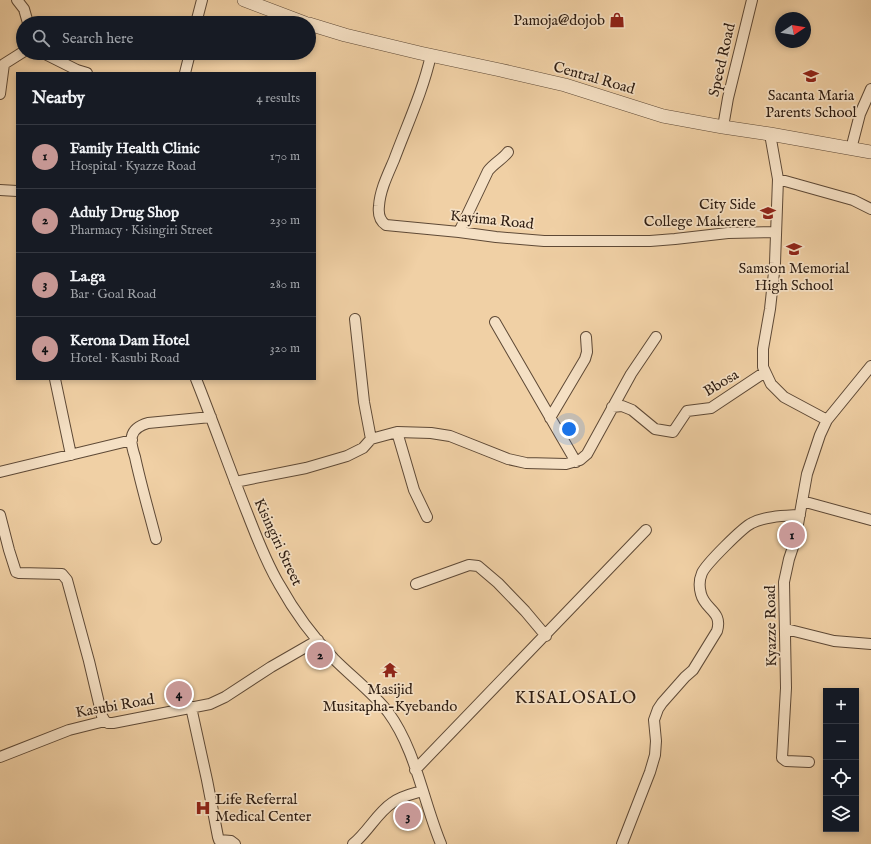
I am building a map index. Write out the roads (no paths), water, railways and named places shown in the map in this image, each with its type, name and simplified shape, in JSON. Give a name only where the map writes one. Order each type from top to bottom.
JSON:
[{"type":"street","points":[[17,0],[24,9],[26,16]]},
{"type":"street","points":[[198,16],[202,0]]},
{"type":"street","points":[[244,0],[286,16]]},
{"type":"street","name":"Speed Road","points":[[723,128],[728,98],[752,0]]},
{"type":"street","name":"Central Road","points":[[316,26],[344,35],[431,56],[565,85],[663,116],[723,128],[770,134],[851,150],[871,152]]},
{"type":"street","points":[[0,94],[4,64],[16,56]]},
{"type":"street","name":"Kayima Road","points":[[431,56],[426,78],[386,179],[379,206],[380,220],[386,225],[544,241],[650,240],[675,239],[734,232],[776,232]]},
{"type":"street","points":[[57,60],[84,72]]},
{"type":"street","points":[[185,72],[188,60]]},
{"type":"street","points":[[851,150],[860,114],[871,89]]},
{"type":"street","points":[[770,134],[778,179],[774,275],[762,353],[763,367],[771,384],[784,397],[827,420]]},
{"type":"street","points":[[459,232],[488,170],[508,152]]},
{"type":"street","points":[[778,179],[853,200],[871,209]]},
{"type":"street","points":[[0,190],[16,191]]},
{"type":"street","points":[[355,319],[364,402],[371,439]]},
{"type":"street","points":[[495,322],[576,462]]},
{"type":"street","points":[[550,418],[584,359],[587,352],[586,337]]},
{"type":"street","points":[[235,482],[306,468],[347,456],[363,448],[371,439],[397,432],[431,433],[450,436],[508,459],[526,463],[561,464],[576,462],[583,458],[586,454],[631,374],[656,337]]},
{"type":"street","name":"Kyazze Road","points":[[809,762],[786,761],[782,758],[786,696],[784,582],[800,515],[810,464],[820,435],[827,420],[871,366]]},
{"type":"street","name":"Bbosa","points":[[612,407],[622,406],[632,410],[656,429],[673,432],[687,411],[711,408],[765,372]]},
{"type":"street","points":[[55,380],[71,455]]},
{"type":"street","name":"Kisingiri Street","points":[[196,380],[271,571],[288,599],[318,640],[333,658],[388,713],[401,733],[416,770],[441,844]]},
{"type":"street","points":[[156,539],[138,471],[132,436],[139,426],[148,423],[211,417]]},
{"type":"street","points":[[397,432],[414,490],[427,517]]},
{"type":"street","points":[[0,472],[132,440]]},
{"type":"street","points":[[802,501],[871,520]]},
{"type":"street","points":[[0,515],[16,572],[62,574],[67,580],[90,661],[102,716],[105,721]]},
{"type":"street","points":[[622,844],[650,772],[655,755],[655,715],[662,702],[693,670],[719,626],[717,616],[713,610],[706,606],[701,594],[700,580],[704,569],[743,528],[753,522],[775,517],[800,515]]},
{"type":"street","points":[[416,770],[646,530]]},
{"type":"street","points":[[416,584],[474,564],[511,596],[546,636]]},
{"type":"street","points":[[786,629],[834,641],[871,644]]},
{"type":"street","name":"Kasubi Road","points":[[0,758],[50,736],[69,730],[105,721],[108,723],[113,723],[191,707],[204,706],[221,699],[271,667],[318,640]]},
{"type":"street","points":[[191,707],[218,838],[219,840],[231,841],[235,844]]},
{"type":"street","points":[[353,844],[391,803],[399,798],[422,791]]},
{"type":"place","name":"Pamoja@dojob","points":[[617,20]]},
{"type":"place","name":"Sacanta Maria Parents School","points":[[811,76]]},
{"type":"place","name":"City Side College Makerere","points":[[768,213]]},
{"type":"place","name":"Samson Memorial High School","points":[[794,249]]},
{"type":"place","name":"Family Health Clinic","points":[[792,535]]},
{"type":"place","name":"Aduly Drug Shop","points":[[320,655]]},
{"type":"place","name":"Masijid Musitapha-Kyebando","points":[[390,670]]},
{"type":"place","name":"Kerona Dam Hotel","points":[[179,694]]},
{"type":"place","name":"Life Referral Medical Center","points":[[203,808]]},
{"type":"place","name":"La.ga","points":[[408,816]]},
{"type":"district","name":"KISALOSALO","points":[[576,698]]}]
